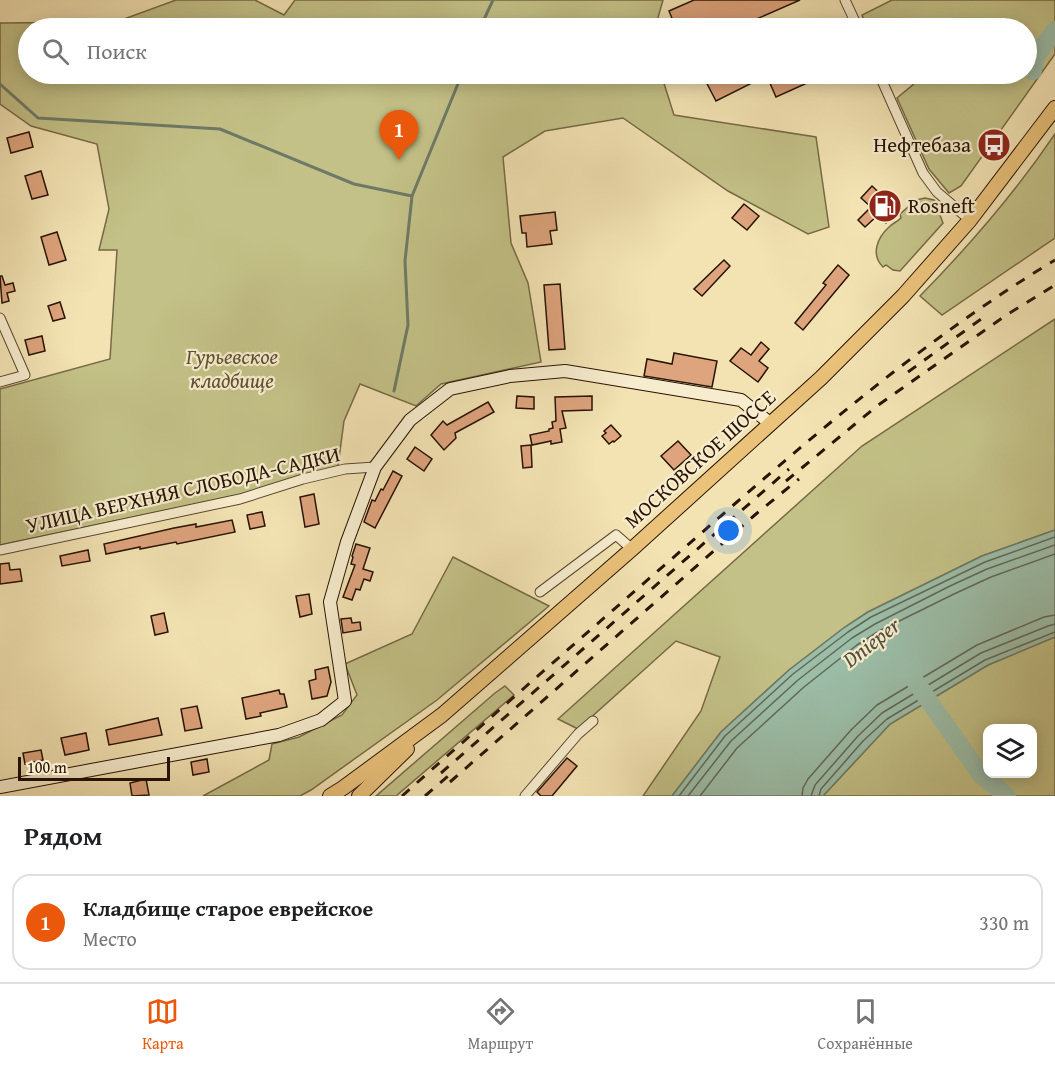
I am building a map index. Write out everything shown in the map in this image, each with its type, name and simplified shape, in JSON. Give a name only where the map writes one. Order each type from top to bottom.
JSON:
[{"type":"main road","name":"МОСКОВСКОЕ ШОССЕ","points":[[330,796],[442,715],[632,549],[866,335],[903,297],[970,220],[1055,108]]},
{"type":"main road","points":[[359,796],[442,715]]},
{"type":"street","points":[[845,0],[853,18]]},
{"type":"street","points":[[883,84],[923,173],[937,192],[970,220]]},
{"type":"street","points":[[0,318],[25,375],[0,382]]},
{"type":"street","points":[[0,787],[279,735],[321,720],[345,701],[330,602],[347,542],[375,467],[410,420],[450,389],[510,376],[565,371],[741,400],[771,424]]},
{"type":"street","name":"УЛИЦА ВЕРХНЯЯ СЛОБОДА-САДКИ","points":[[0,550],[240,499],[303,479],[345,469],[375,467]]},
{"type":"street","points":[[540,592],[616,535],[632,549]]},
{"type":"street","points":[[525,796],[578,734],[593,722]]},
{"type":"green space","points":[[176,0],[255,0],[284,15],[295,0],[663,0],[658,18],[127,18]]},
{"type":"green space","points":[[892,0],[1055,0],[1055,54],[1037,79],[1037,18],[863,18],[862,15]]},
{"type":"green space","name":"Гурьевское кладбище","points":[[0,23],[18,23],[18,84],[664,84],[674,115],[816,137],[829,227],[808,234],[728,191],[623,118],[545,131],[503,157],[511,243],[528,283],[541,362],[441,384],[416,406],[360,384],[344,421],[338,466],[239,495],[0,545],[0,389],[110,359],[117,250],[99,250],[109,209],[97,144],[31,126],[0,104]]},
{"type":"green space","points":[[914,84],[1034,84],[961,186],[949,193],[929,169],[897,98]]},
{"type":"green space","points":[[1055,134],[1055,238],[942,315],[920,296],[991,218]]},
{"type":"green space","points":[[925,198],[934,200],[940,208],[938,210],[943,223],[900,271],[893,270],[886,265],[883,267],[876,251],[885,231],[901,218],[900,214],[916,200]]},
{"type":"green space","points":[[1055,319],[1055,530],[982,556],[868,612],[845,627],[789,670],[721,732],[672,796],[643,796],[701,711],[720,657],[676,641],[578,729],[558,719],[862,446]]},
{"type":"green space","points":[[453,557],[549,606],[437,700],[311,790],[300,796],[203,796],[269,760],[272,744],[299,737],[342,715],[357,695],[345,664],[412,634]]},
{"type":"green space","points":[[1055,637],[1055,796],[823,796],[890,724],[988,665]]},
{"type":"green space","points":[[505,686],[514,695],[396,796],[376,796],[495,693]]},
{"type":"water","name":"Dnieper","points":[[1055,530],[1055,637],[988,665],[890,724],[823,796],[672,796],[721,732],[789,670],[845,627],[868,612],[982,556]]},
{"type":"building","points":[[694,0],[800,0],[759,18],[672,18],[669,11]]},
{"type":"building","points":[[707,84],[750,84],[716,101]]},
{"type":"building","points":[[770,84],[805,84],[776,97]]},
{"type":"building","points":[[29,132],[33,147],[11,153],[7,138]]},
{"type":"building","points":[[41,171],[48,195],[32,199],[25,176]]},
{"type":"building","points":[[872,186],[898,211],[886,223],[878,215],[865,227],[858,220],[871,207],[861,198]]},
{"type":"building","points":[[744,204],[759,216],[747,230],[732,218]]},
{"type":"building","points":[[555,212],[557,230],[550,231],[552,244],[527,247],[526,233],[522,233],[520,216]]},
{"type":"building","points":[[57,232],[66,260],[49,265],[41,237]]},
{"type":"building","points":[[724,260],[730,266],[702,296],[694,289]]},
{"type":"building","points":[[838,265],[849,275],[803,330],[795,323],[826,285],[823,283]]},
{"type":"building","points":[[0,276],[5,285],[13,283],[15,291],[7,293],[9,301],[2,303]]},
{"type":"building","points":[[560,284],[565,349],[549,350],[544,285]]},
{"type":"building","points":[[60,302],[65,318],[53,321],[48,306]]},
{"type":"building","points":[[42,336],[45,351],[29,355],[25,340]]},
{"type":"building","points":[[761,342],[769,349],[759,361],[768,368],[758,382],[730,361],[741,348],[751,355]]},
{"type":"building","points":[[674,353],[717,361],[712,387],[644,376],[647,359],[672,364]]},
{"type":"building","points":[[517,396],[534,397],[534,409],[516,408]]},
{"type":"building","points":[[592,396],[592,410],[562,411],[566,428],[560,429],[562,442],[551,444],[551,441],[532,445],[530,435],[553,428],[552,422],[556,421],[555,397]]},
{"type":"building","points":[[488,402],[494,412],[455,433],[456,438],[444,450],[431,435],[443,421],[447,425]]},
{"type":"building","points":[[611,425],[621,436],[609,444],[602,436]]},
{"type":"building","points":[[678,441],[691,455],[674,470],[661,456]]},
{"type":"building","points":[[531,445],[532,467],[523,468],[521,446]]},
{"type":"building","points":[[415,447],[432,459],[424,471],[407,459]]},
{"type":"building","points":[[393,471],[402,476],[375,528],[364,522],[372,500],[375,501],[381,489],[383,490]]},
{"type":"building","points":[[314,494],[319,524],[305,527],[300,497]]},
{"type":"building","points":[[262,512],[265,526],[250,529],[247,515]]},
{"type":"building","points":[[232,520],[235,532],[177,544],[176,542],[140,549],[140,547],[106,554],[104,544],[174,528],[196,524],[196,527]]},
{"type":"building","points":[[356,544],[370,548],[363,569],[373,572],[370,581],[364,579],[360,590],[356,589],[352,600],[343,597],[355,565],[351,564]]},
{"type":"building","points":[[88,550],[90,561],[62,566],[60,556]]},
{"type":"building","points":[[9,563],[10,570],[20,569],[22,581],[0,584],[0,564]]},
{"type":"building","points":[[309,594],[312,614],[300,617],[296,596]]},
{"type":"building","points":[[164,613],[168,632],[155,635],[151,616]]},
{"type":"building","points":[[351,618],[352,623],[360,622],[361,630],[343,633],[341,619]]},
{"type":"building","points":[[328,667],[331,682],[327,696],[312,699],[309,681],[316,679],[315,670]]},
{"type":"building","points":[[279,690],[280,694],[284,694],[287,707],[260,713],[261,716],[246,719],[242,698]]},
{"type":"building","points":[[197,706],[202,728],[185,731],[181,709]]},
{"type":"building","points":[[158,718],[162,735],[109,745],[106,730]]},
{"type":"building","points":[[86,733],[89,750],[65,755],[61,738]]},
{"type":"building","points":[[41,750],[43,760],[25,764],[23,753]]},
{"type":"building","points":[[567,758],[577,766],[552,796],[541,796],[537,792]]},
{"type":"building","points":[[207,759],[209,772],[193,775],[191,762]]},
{"type":"building","points":[[146,779],[149,795],[132,796],[130,783]]},
{"type":"waterway","points":[[485,18],[493,0]]},
{"type":"waterway","points":[[1037,55],[1055,30]]},
{"type":"waterway","points":[[0,84],[38,118],[220,129],[354,184],[412,196]]},
{"type":"waterway","points":[[394,391],[408,325],[405,261],[412,196],[458,84]]},
{"type":"waterway","points":[[915,681],[981,775],[1007,796]]},
{"type":"railway","points":[[402,796],[783,462],[870,390],[961,322],[1055,260]]},
{"type":"railway","points":[[786,481],[877,406],[1008,314],[1055,285]]},
{"type":"railway","points":[[908,372],[988,314]]},
{"type":"railway","points":[[441,773],[789,469]]},
{"type":"railway","points":[[450,782],[799,479]]},
{"type":"railway","points":[[425,796],[454,771]]},
{"type":"place","name":"Нефтебаза","points":[[994,145]]},
{"type":"place","name":"Кладбище старое еврейское","points":[[399,160]]},
{"type":"place","name":"Rosneft","points":[[885,206]]}]
